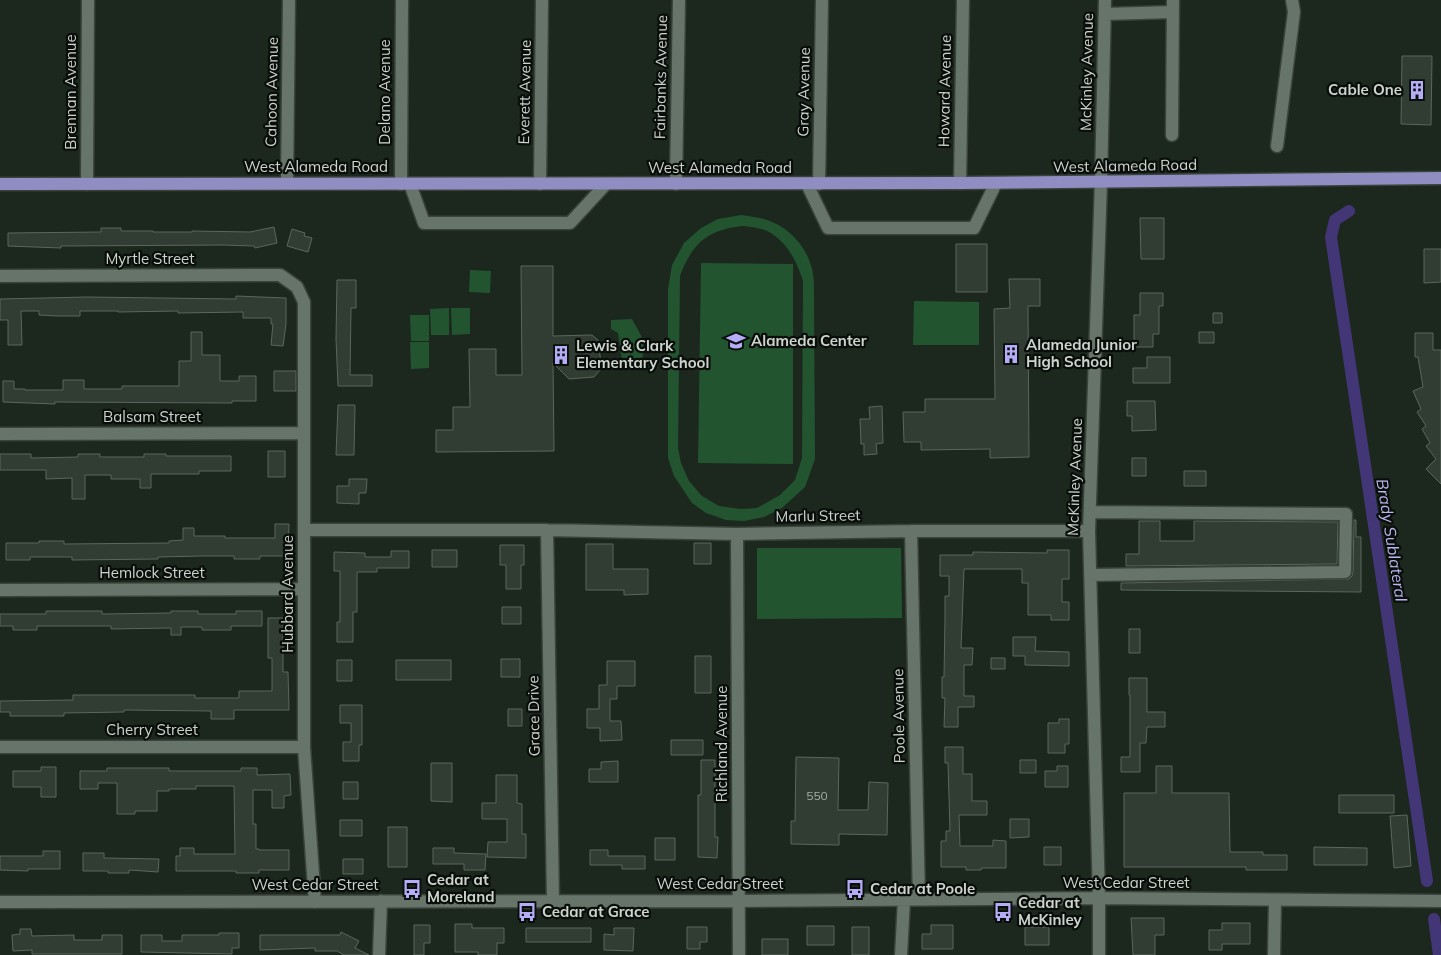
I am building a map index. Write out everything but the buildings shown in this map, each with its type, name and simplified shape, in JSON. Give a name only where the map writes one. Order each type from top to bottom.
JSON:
[{"type":"main road","name":"West Alameda Road","points":[[0,184],[813,184],[1441,178]]},
{"type":"street","name":"Brennan Avenue","points":[[87,184],[88,0]]},
{"type":"street","name":"Cahoon Avenue","points":[[287,183],[289,0]]},
{"type":"street","name":"Delano Avenue","points":[[402,0],[406,184]]},
{"type":"street","name":"Everett Avenue","points":[[540,184],[542,0]]},
{"type":"street","name":"Fairbanks Avenue","points":[[676,184],[679,0]]},
{"type":"street","name":"Gray Avenue","points":[[813,184],[822,0]]},
{"type":"street","name":"Howard Avenue","points":[[960,183],[963,0]]},
{"type":"street","name":"McKinley Avenue","points":[[1098,955],[1099,898],[1089,531],[1105,0]]},
{"type":"street","points":[[1277,146],[1294,12],[1292,0]]},
{"type":"street","points":[[1105,14],[1173,6],[1172,135]]},
{"type":"street","points":[[813,184],[828,228],[974,228],[996,183]]},
{"type":"street","points":[[406,184],[424,223],[570,223],[606,184]]},
{"type":"street","name":"Myrtle Street","points":[[0,276],[280,275],[297,287]]},
{"type":"street","name":"Hubbard Avenue","points":[[297,287],[304,302],[304,747],[315,902]]},
{"type":"street","name":"Balsam Street","points":[[0,434],[303,433]]},
{"type":"street","points":[[1090,512],[1346,514],[1345,572],[1090,575]]},
{"type":"street","name":"Marlu Street","points":[[304,530],[547,530],[737,534],[911,531],[1089,531]]},
{"type":"street","name":"Grace Drive","points":[[547,530],[552,901]]},
{"type":"street","name":"Poole Avenue","points":[[911,531],[919,899]]},
{"type":"street","name":"Richland Avenue","points":[[737,534],[739,955]]},
{"type":"street","name":"Hemlock Street","points":[[0,590],[304,589]]},
{"type":"street","name":"Cherry Street","points":[[0,747],[304,747]]},
{"type":"street","name":"West Cedar Street","points":[[0,902],[739,901],[1099,898],[1441,902]]},
{"type":"street","points":[[900,955],[904,900]]},
{"type":"street","points":[[379,955],[381,901]]},
{"type":"street","points":[[1274,955],[1275,901]]},
{"type":"green space","points":[[741,215],[764,219],[782,227],[796,239],[807,255],[814,279],[815,459],[805,487],[782,508],[764,517],[744,521],[726,520],[706,513],[692,503],[674,476],[668,458],[668,289],[672,265],[684,243],[701,228],[718,219]],"holes":[[[742,226],[756,228],[776,236],[787,247],[795,260],[803,281],[802,458],[795,480],[780,495],[757,508],[741,509],[719,506],[702,496],[689,481],[681,463],[678,448],[680,276],[690,255],[702,240],[719,231]]]},
{"type":"green space","points":[[701,263],[793,264],[793,464],[698,463]]},
{"type":"green space","points":[[470,270],[491,271],[490,293],[469,292]]},
{"type":"green space","points":[[914,301],[979,302],[979,345],[913,345]]},
{"type":"green space","points":[[449,308],[449,335],[431,335],[430,309]]},
{"type":"green space","points":[[451,308],[470,308],[470,334],[452,335]]},
{"type":"green space","points":[[410,315],[429,315],[429,341],[411,341]]},
{"type":"green space","points":[[632,319],[644,341],[642,366],[623,367],[618,333],[611,329],[611,320]]},
{"type":"green space","points":[[410,342],[429,342],[429,368],[411,369]]},
{"type":"green space","points":[[757,548],[901,548],[902,618],[757,619]]},
{"type":"waterway","name":"Brady Sublateral","points":[[1349,211],[1335,220],[1331,237],[1427,881]]},
{"type":"waterway","name":"Brady Sublateral","points":[[1434,919],[1439,955]]},
{"type":"place","name":"Cable One","points":[[1417,90]]},
{"type":"place","name":"Alameda Center","points":[[736,341]]},
{"type":"place","name":"Alameda Junior High School","points":[[1011,354]]},
{"type":"place","name":"Lewis & Clark Elementary School","points":[[561,355]]},
{"type":"place","name":"Cedar at Moreland","points":[[412,889]]},
{"type":"place","name":"Cedar at Poole","points":[[855,889]]},
{"type":"place","name":"Cedar at Grace","points":[[527,912]]},
{"type":"place","name":"Cedar at McKinley","points":[[1003,912]]}]
